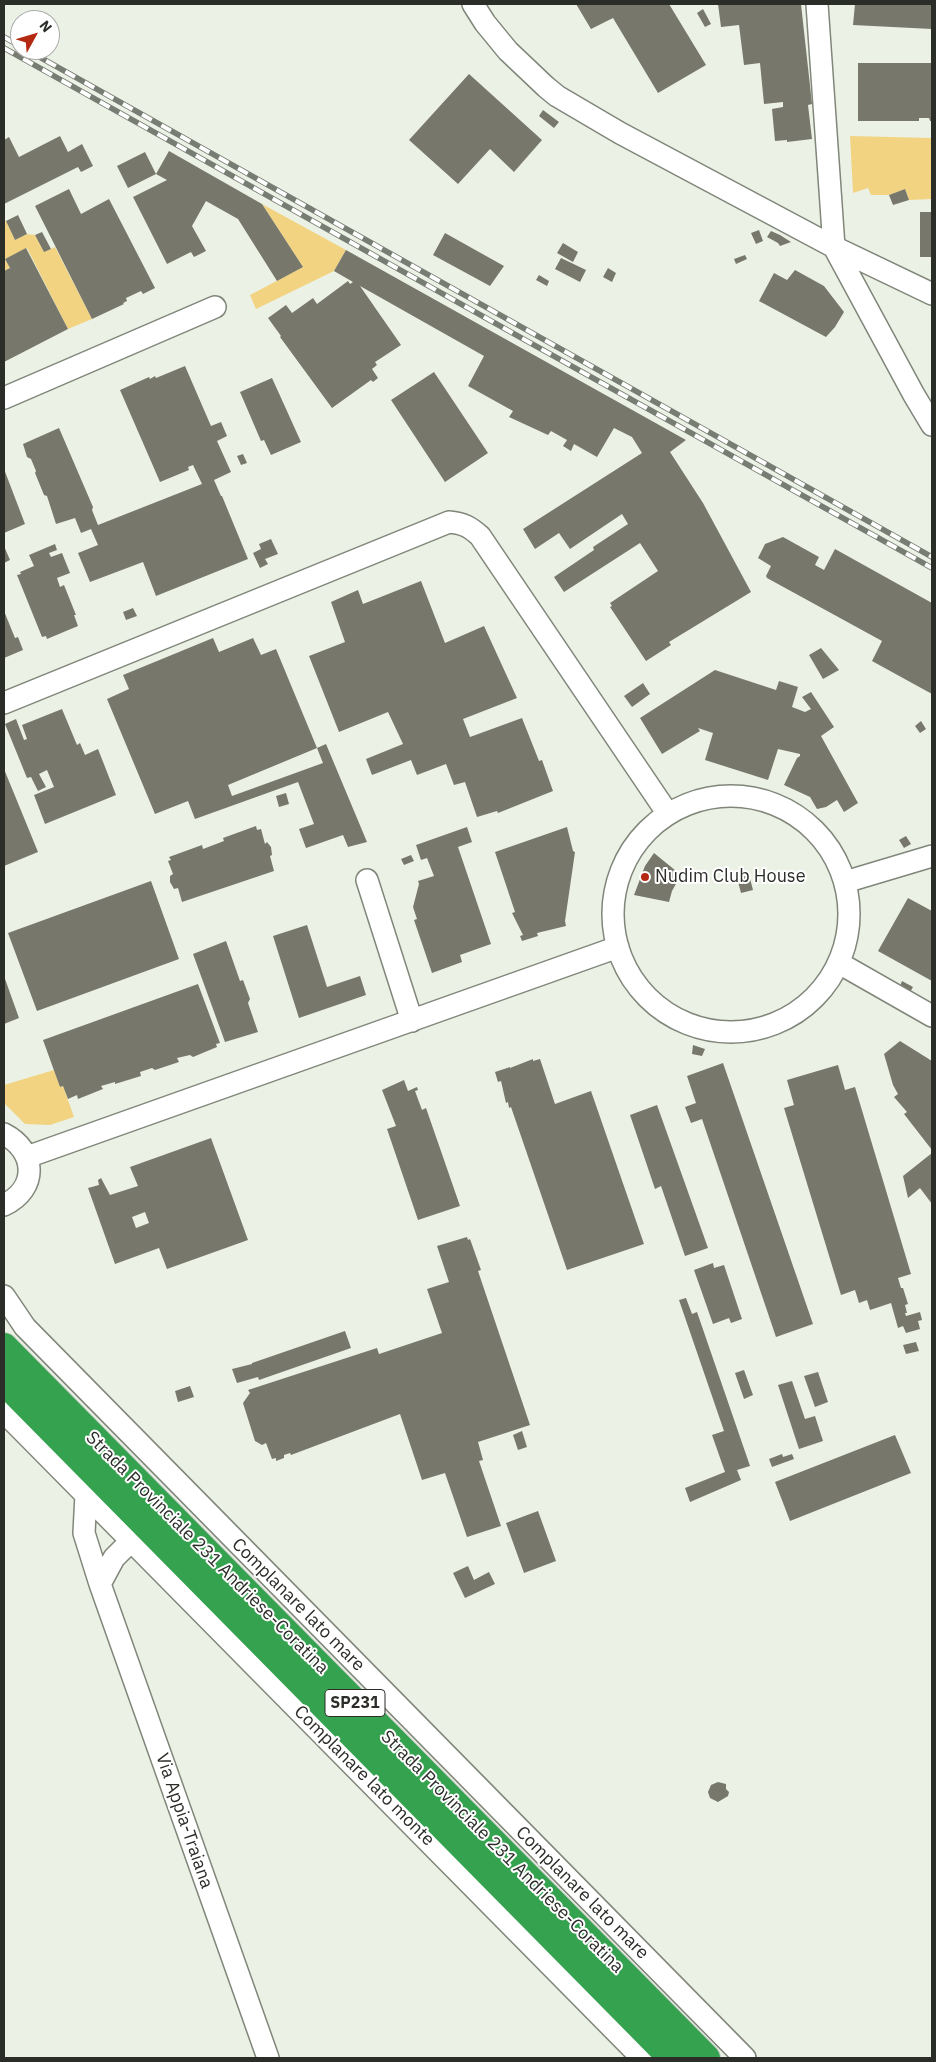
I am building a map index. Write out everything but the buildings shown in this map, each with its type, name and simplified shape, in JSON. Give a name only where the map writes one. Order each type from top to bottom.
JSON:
[{"type":"highway","name":"Strada Provinciale 231 Andriese-Coratina","points":[[4,1348],[706,2058]]},
{"type":"highway","name":"Strada Provinciale 231 Andriese-Coratina","points":[[4,1381],[672,2058]]},
{"type":"street","points":[[473,4],[485,23],[508,51],[557,96],[620,133],[834,247],[932,294]]},
{"type":"street","points":[[817,4],[834,247],[914,395],[932,424]]},
{"type":"street","points":[[4,398],[215,307]]},
{"type":"street","points":[[4,703],[449,522],[459,523],[470,527],[480,536],[668,814]]},
{"type":"street","points":[[738,796],[762,800],[785,809],[805,822],[822,839],[836,860],[845,882],[849,907],[848,932],[839,964],[829,981],[816,997],[794,1014],[764,1028],[744,1032],[723,1032],[703,1029],[665,1012],[650,1000],[636,984],[625,967],[618,948],[613,904],[617,882],[625,862],[636,843],[651,827],[668,814],[690,803],[714,797],[738,796]]},
{"type":"street","points":[[845,882],[932,856]]},
{"type":"street","points":[[367,880],[412,1020]]},
{"type":"street","points":[[27,1157],[618,948]]},
{"type":"street","points":[[839,964],[932,1016]]},
{"type":"street","points":[[4,1134],[21,1147],[27,1157],[29,1169],[27,1181],[22,1192],[4,1205]]},
{"type":"street","name":"Complanare lato mare","points":[[4,1296],[25,1327],[745,2058]]},
{"type":"street","name":"Complanare lato monte","points":[[4,1412],[642,2058]]},
{"type":"street","name":"Via Appia-Traiana","points":[[86,1494],[84,1533],[100,1584],[268,2058]]},
{"type":"street","points":[[100,1584],[114,1558],[132,1540]]},
{"type":"shaded area","points":[[850,136],[932,138],[932,199],[909,200],[905,189],[889,195],[871,195],[868,188],[853,193]]},
{"type":"shaded area","points":[[262,204],[346,250],[334,271],[256,309],[250,295],[303,267]]},
{"type":"shaded area","points":[[6,221],[15,240],[27,234],[35,235],[44,252],[55,247],[92,319],[68,329],[27,248],[5,259],[10,268],[4,271],[4,222]]},
{"type":"shaded area","points":[[54,1070],[60,1087],[63,1086],[74,1117],[50,1125],[25,1124],[4,1103],[4,1085]]},
{"type":"railway","points":[[4,37],[10,40]]},
{"type":"railway","points":[[4,48],[932,568]]},
{"type":"railway","points":[[45,60],[932,557]]},
{"type":"place","name":"Nudim Club House","points":[[645,877]]}]
